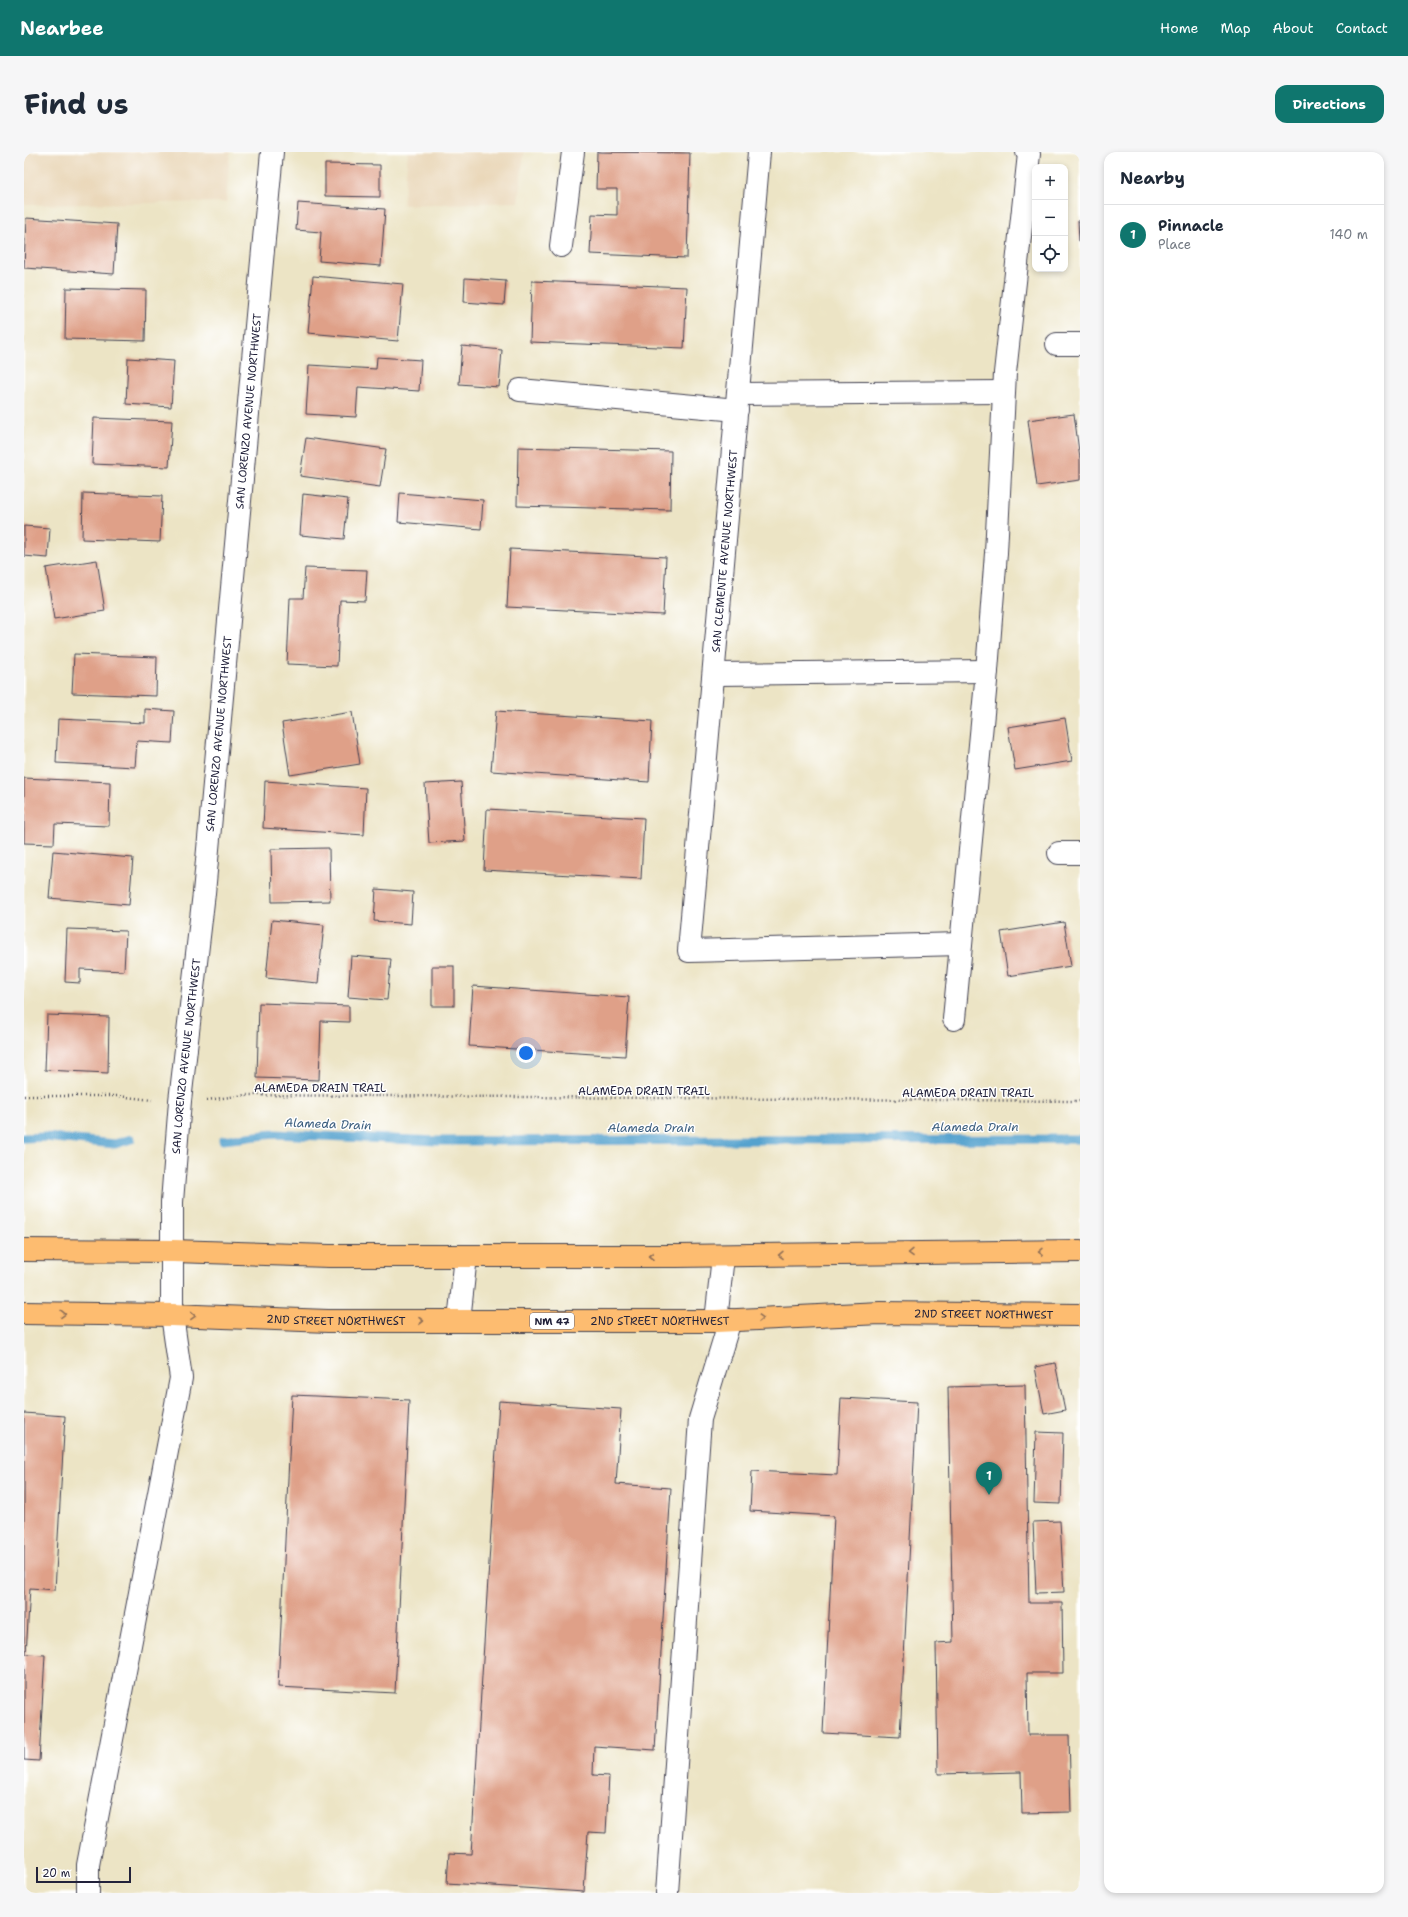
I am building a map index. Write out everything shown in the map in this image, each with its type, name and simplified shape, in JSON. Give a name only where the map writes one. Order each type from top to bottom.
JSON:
[{"type":"main road","points":[[24,1250],[172,1251],[329,1256],[723,1256],[1080,1251]]},
{"type":"main road","name":"2ND STREET NORTHWEST","points":[[24,1313],[172,1315],[328,1321],[723,1320],[880,1313],[1080,1315]]},
{"type":"street","name":"SAN LORENZO AVENUE NORTHWEST","points":[[88,1893],[88,1865],[181,1378],[172,1315],[172,1202],[180,1100],[204,893],[272,152]]},
{"type":"street","points":[[561,246],[573,152]]},
{"type":"street","name":"SAN CLEMENTE AVENUE NORTHWEST","points":[[759,152],[690,951],[961,944]]},
{"type":"street","points":[[954,1019],[987,671],[996,553],[1004,392],[1029,154],[1027,152]]},
{"type":"street","points":[[1057,344],[1080,344]]},
{"type":"street","points":[[520,390],[737,402],[1004,392]]},
{"type":"street","points":[[714,674],[987,671]]},
{"type":"street","points":[[1059,853],[1080,853]]},
{"type":"street","points":[[459,1321],[466,1256]]},
{"type":"street","points":[[667,1893],[700,1419],[723,1320],[723,1256]]},
{"type":"path","name":"ALAMEDA DRAIN TRAIL","points":[[208,1100],[245,1095],[1080,1101]]},
{"type":"path","points":[[24,1096],[118,1096],[154,1101]]},
{"type":"shaded area","points":[[24,152],[230,152],[226,202],[24,205]]},
{"type":"shaded area","points":[[408,152],[524,152],[518,202],[403,205]]},
{"type":"building","points":[[597,152],[690,153],[687,258],[590,254],[592,214],[617,215],[617,189],[596,189]]},
{"type":"building","points":[[325,164],[380,165],[380,197],[325,196]]},
{"type":"building","points":[[298,203],[385,209],[381,266],[319,261],[321,232],[296,230]]},
{"type":"building","points":[[26,218],[117,224],[114,274],[24,268]]},
{"type":"building","points":[[1078,221],[1080,221],[1080,241],[1079,241]]},
{"type":"building","points":[[313,276],[403,284],[398,341],[308,333]]},
{"type":"building","points":[[465,278],[506,281],[504,305],[464,302]]},
{"type":"building","points":[[532,281],[687,287],[684,348],[530,342]]},
{"type":"building","points":[[66,288],[146,290],[145,341],[65,339]]},
{"type":"building","points":[[462,346],[502,350],[499,387],[459,384]]},
{"type":"building","points":[[377,357],[421,360],[419,391],[358,387],[356,417],[306,414],[309,365],[376,369]]},
{"type":"building","points":[[128,358],[174,361],[171,407],[126,404]]},
{"type":"building","points":[[1074,414],[1080,459],[1080,480],[1037,486],[1028,420]]},
{"type":"building","points":[[94,418],[172,421],[169,467],[92,464]]},
{"type":"building","points":[[306,438],[386,449],[380,487],[300,476]]},
{"type":"building","points":[[518,447],[671,451],[670,510],[517,506]]},
{"type":"building","points":[[83,493],[162,496],[160,542],[82,539]]},
{"type":"building","points":[[400,493],[483,500],[481,529],[398,522]]},
{"type":"building","points":[[303,494],[348,499],[344,539],[300,535]]},
{"type":"building","points":[[24,526],[50,528],[48,558],[24,556]]},
{"type":"building","points":[[510,549],[666,557],[663,615],[507,607]]},
{"type":"building","points":[[97,560],[105,611],[54,619],[46,568]]},
{"type":"building","points":[[305,568],[367,570],[365,601],[340,600],[337,666],[287,664],[290,598],[303,598]]},
{"type":"building","points":[[74,654],[157,657],[156,696],[72,693]]},
{"type":"building","points":[[145,709],[174,711],[172,743],[137,741],[135,767],[56,763],[58,719],[145,723]]},
{"type":"building","points":[[496,711],[652,721],[649,782],[491,771]]},
{"type":"building","points":[[352,712],[360,764],[290,775],[282,723]]},
{"type":"building","points":[[1065,718],[1072,761],[1015,770],[1008,727]]},
{"type":"building","points":[[24,778],[110,782],[109,826],[55,824],[54,844],[24,843]]},
{"type":"building","points":[[265,781],[366,788],[364,835],[263,828]]},
{"type":"building","points":[[461,782],[465,841],[429,843],[425,784]]},
{"type":"building","points":[[487,809],[644,818],[641,879],[484,870]]},
{"type":"building","points":[[329,848],[330,901],[272,902],[271,849]]},
{"type":"building","points":[[53,851],[133,858],[129,905],[49,898]]},
{"type":"building","points":[[376,889],[413,892],[411,924],[374,921]]},
{"type":"building","points":[[272,920],[324,925],[318,983],[266,978]]},
{"type":"building","points":[[1064,922],[1071,966],[1008,976],[1001,932]]},
{"type":"building","points":[[67,929],[126,931],[124,971],[80,969],[80,983],[65,982]]},
{"type":"building","points":[[351,956],[391,959],[387,1000],[348,997]]},
{"type":"building","points":[[432,966],[454,966],[454,1006],[432,1006]]},
{"type":"building","points":[[473,986],[629,997],[625,1056],[469,1046]]},
{"type":"building","points":[[259,1003],[349,1006],[349,1022],[321,1021],[319,1080],[257,1078]]},
{"type":"building","points":[[47,1015],[109,1017],[108,1073],[45,1070]]},
{"type":"building","points":[[1055,1363],[1065,1410],[1044,1414],[1035,1367]]},
{"type":"building","points":[[1025,1385],[1029,1603],[1062,1603],[1063,1673],[1027,1673],[1028,1735],[1069,1735],[1071,1812],[1022,1813],[1021,1772],[938,1774],[936,1643],[953,1642],[948,1387]]},
{"type":"building","points":[[292,1395],[409,1400],[395,1693],[278,1687]]},
{"type":"building","points":[[841,1398],[917,1402],[900,1737],[823,1733],[834,1516],[750,1511],[752,1471],[837,1475]]},
{"type":"building","points":[[499,1401],[621,1409],[616,1484],[671,1488],[655,1750],[594,1746],[593,1775],[609,1776],[606,1833],[588,1832],[584,1892],[447,1883],[449,1853],[471,1854]]},
{"type":"building","points":[[24,1413],[65,1416],[55,1590],[30,1588],[26,1654],[45,1655],[39,1761],[24,1760]]},
{"type":"building","points":[[1036,1432],[1063,1433],[1061,1504],[1034,1503]]},
{"type":"building","points":[[1060,1521],[1064,1592],[1036,1593],[1033,1522]]},
{"type":"waterway","name":"Alameda Drain","points":[[223,1140],[274,1134],[438,1141],[1080,1139]]},
{"type":"waterway","name":"Alameda Drain","points":[[24,1138],[45,1137],[115,1144],[131,1139]]},
{"type":"place","name":"Pinnacle","points":[[989,1495]]}]
